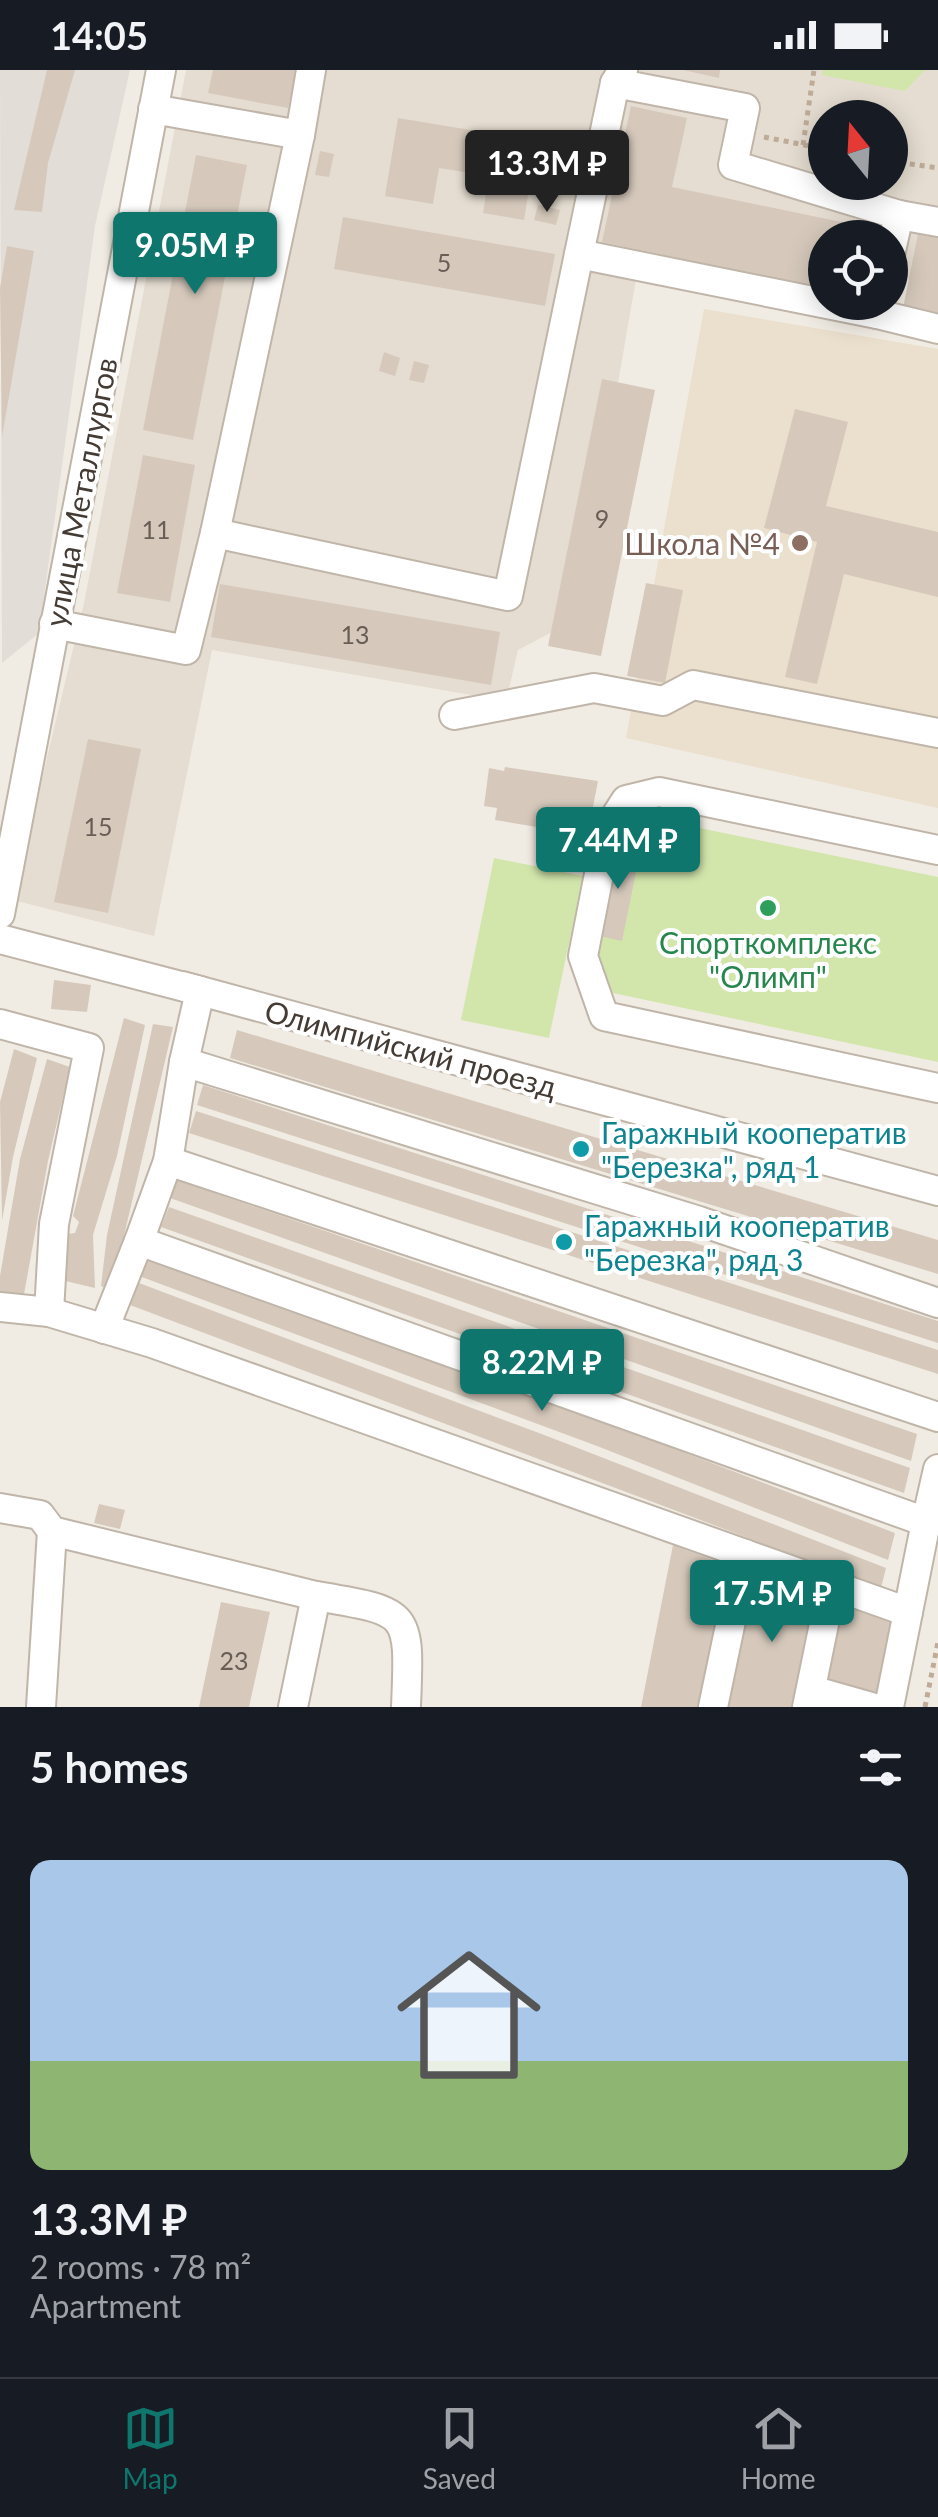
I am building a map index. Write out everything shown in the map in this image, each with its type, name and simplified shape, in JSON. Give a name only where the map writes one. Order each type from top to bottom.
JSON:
[{"type":"street","name":"улица Металлургов","points":[[0,914],[161,70]]},
{"type":"street","points":[[54,624],[186,650],[215,533],[311,70]]},
{"type":"street","points":[[215,533],[508,596],[618,76],[745,108],[733,166],[899,215],[938,222]]},
{"type":"street","points":[[154,108],[300,135]]},
{"type":"street","points":[[898,220],[899,215]]},
{"type":"street","points":[[578,254],[808,295]]},
{"type":"street","points":[[908,318],[938,329]]},
{"type":"street","points":[[454,715],[594,688],[662,702],[694,684],[938,733]]},
{"type":"street","points":[[936,861],[761,827],[660,792],[626,800],[608,828],[583,956],[597,975],[604,1016],[662,1016],[938,1088]]},
{"type":"street","name":"Олимпийский проезд","points":[[0,939],[938,1191]]},
{"type":"street","points":[[104,1328],[168,1161],[200,990]]},
{"type":"street","points":[[0,1024],[89,1048],[54,1224],[49,1312]]},
{"type":"street","points":[[184,1062],[699,1221],[938,1302]]},
{"type":"street","points":[[168,1161],[938,1417]]},
{"type":"street","points":[[139,1241],[926,1522]]},
{"type":"street","points":[[0,1307],[49,1312],[104,1328],[908,1612]]},
{"type":"street","points":[[889,1707],[938,1469]]},
{"type":"street","points":[[0,1508],[40,1515],[52,1531],[316,1596],[382,1607],[403,1624],[408,1650],[406,1707]]},
{"type":"street","points":[[41,1707],[52,1531]]},
{"type":"street","points":[[713,1707],[745,1554]]},
{"type":"street","points":[[832,1585],[809,1698],[871,1707]]},
{"type":"street","points":[[293,1707],[316,1596]]},
{"type":"path","points":[[803,145],[814,70]]},
{"type":"path","points":[[908,164],[938,168]]},
{"type":"path","points":[[925,1707],[938,1642]]},
{"type":"shaded area","points":[[0,70],[130,70],[95,226],[39,633],[2,663]]},
{"type":"shaded area","points":[[186,70],[938,70],[938,287],[908,280],[908,220],[808,220],[808,236],[647,216],[577,619],[518,650],[508,693],[471,695],[212,650],[154,936],[13,900],[84,603]]},
{"type":"shaded area","name":"Школа №4","points":[[704,309],[938,349],[938,808],[626,738]]},
{"type":"green space","points":[[823,70],[925,70],[905,91],[822,75]]},
{"type":"green space","name":"Спорткомплекс \"Олимп\"","points":[[651,818],[938,877],[938,1062],[613,993],[591,940],[612,841]]},
{"type":"green space","points":[[494,858],[583,876],[549,1038],[461,1020]]},
{"type":"building","points":[[47,70],[75,70],[48,163],[42,212],[14,210]]},
{"type":"building","points":[[213,70],[296,70],[288,108],[208,93]]},
{"type":"building","points":[[683,70],[720,70],[719,78]]},
{"type":"building","points":[[631,106],[687,118],[672,187],[832,220],[808,220],[808,285],[602,242]]},
{"type":"building","points":[[398,118],[537,141],[524,220],[483,213],[489,176],[439,168],[433,204],[385,196]]},
{"type":"building","points":[[320,151],[334,154],[329,177],[315,175]]},
{"type":"building","points":[[196,155],[247,165],[193,440],[143,430]]},
{"type":"building","points":[[538,205],[560,210],[556,225],[534,220]]},
{"type":"building","points":[[343,217],[555,254],[545,306],[334,269]]},
{"type":"building","points":[[918,234],[938,238],[938,320],[908,314],[908,283]]},
{"type":"building","points":[[7,246],[34,251],[2,437],[0,288]]},
{"type":"building","points":[[384,352],[400,358],[395,376],[379,371]]},
{"type":"building","points":[[414,361],[429,365],[424,383],[409,380]]},
{"type":"building","points":[[602,379],[655,390],[601,656],[548,646]]},
{"type":"building","points":[[795,409],[848,422],[826,506],[938,532],[938,597],[844,574],[817,684],[785,677],[817,542],[764,528]]},
{"type":"building","points":[[143,455],[195,465],[170,602],[117,593]]},
{"type":"building","points":[[646,583],[683,590],[665,683],[627,676]]},
{"type":"building","points":[[220,584],[500,632],[491,685],[211,637]]},
{"type":"building","points":[[88,739],[141,749],[108,913],[54,902]]},
{"type":"building","points":[[505,767],[598,781],[585,848],[553,843],[555,830],[495,820],[497,808],[484,806],[489,768],[504,771]]},
{"type":"building","points":[[613,842],[641,848],[622,941],[594,935]]},
{"type":"building","points":[[54,980],[91,985],[87,1012],[51,1009]]},
{"type":"building","points":[[124,1018],[145,1025],[117,1156],[93,1235],[95,1288],[57,1279],[68,1234],[75,1233],[79,1222],[73,1216]]},
{"type":"building","points":[[153,1024],[173,1027],[111,1291],[101,1286],[107,1235]]},
{"type":"building","name":"Гаражный кооператив \"Березка\", ряд 1","points":[[237,1030],[938,1240],[938,1274],[230,1058]]},
{"type":"building","points":[[14,1049],[37,1058],[2,1221],[0,1102]]},
{"type":"building","points":[[47,1059],[70,1067],[23,1300],[0,1299],[0,1276],[20,1159]]},
{"type":"building","points":[[203,1085],[938,1321],[938,1343],[197,1105]]},
{"type":"building","name":"Гаражный кооператив \"Березка\", ряд 3","points":[[196,1111],[938,1350],[938,1374],[189,1133]]},
{"type":"building","points":[[174,1179],[917,1434],[911,1461],[170,1198]]},
{"type":"building","points":[[169,1207],[910,1468],[904,1493],[161,1227]]},
{"type":"building","points":[[144,1258],[612,1425],[895,1533],[888,1560],[597,1446],[139,1276]]},
{"type":"building","points":[[139,1283],[886,1568],[881,1588],[130,1305]]},
{"type":"building","points":[[99,1504],[125,1510],[120,1529],[94,1523]]},
{"type":"building","points":[[673,1545],[729,1566],[700,1707],[641,1707]]},
{"type":"building","points":[[755,1571],[815,1595],[794,1707],[728,1707]]},
{"type":"building","points":[[221,1602],[270,1612],[249,1707],[199,1707]]},
{"type":"building","points":[[842,1603],[895,1619],[878,1697],[826,1678]]},
{"type":"place","name":"Школа №4","points":[[800,543]]},
{"type":"place","name":"Спорткомплекс \"Олимп\"","points":[[768,908]]},
{"type":"place","name":"Гаражный кооператив \"Березка\", ряд 1","points":[[581,1149]]},
{"type":"place","name":"Гаражный кооператив \"Березка\", ряд 3","points":[[564,1242]]}]
